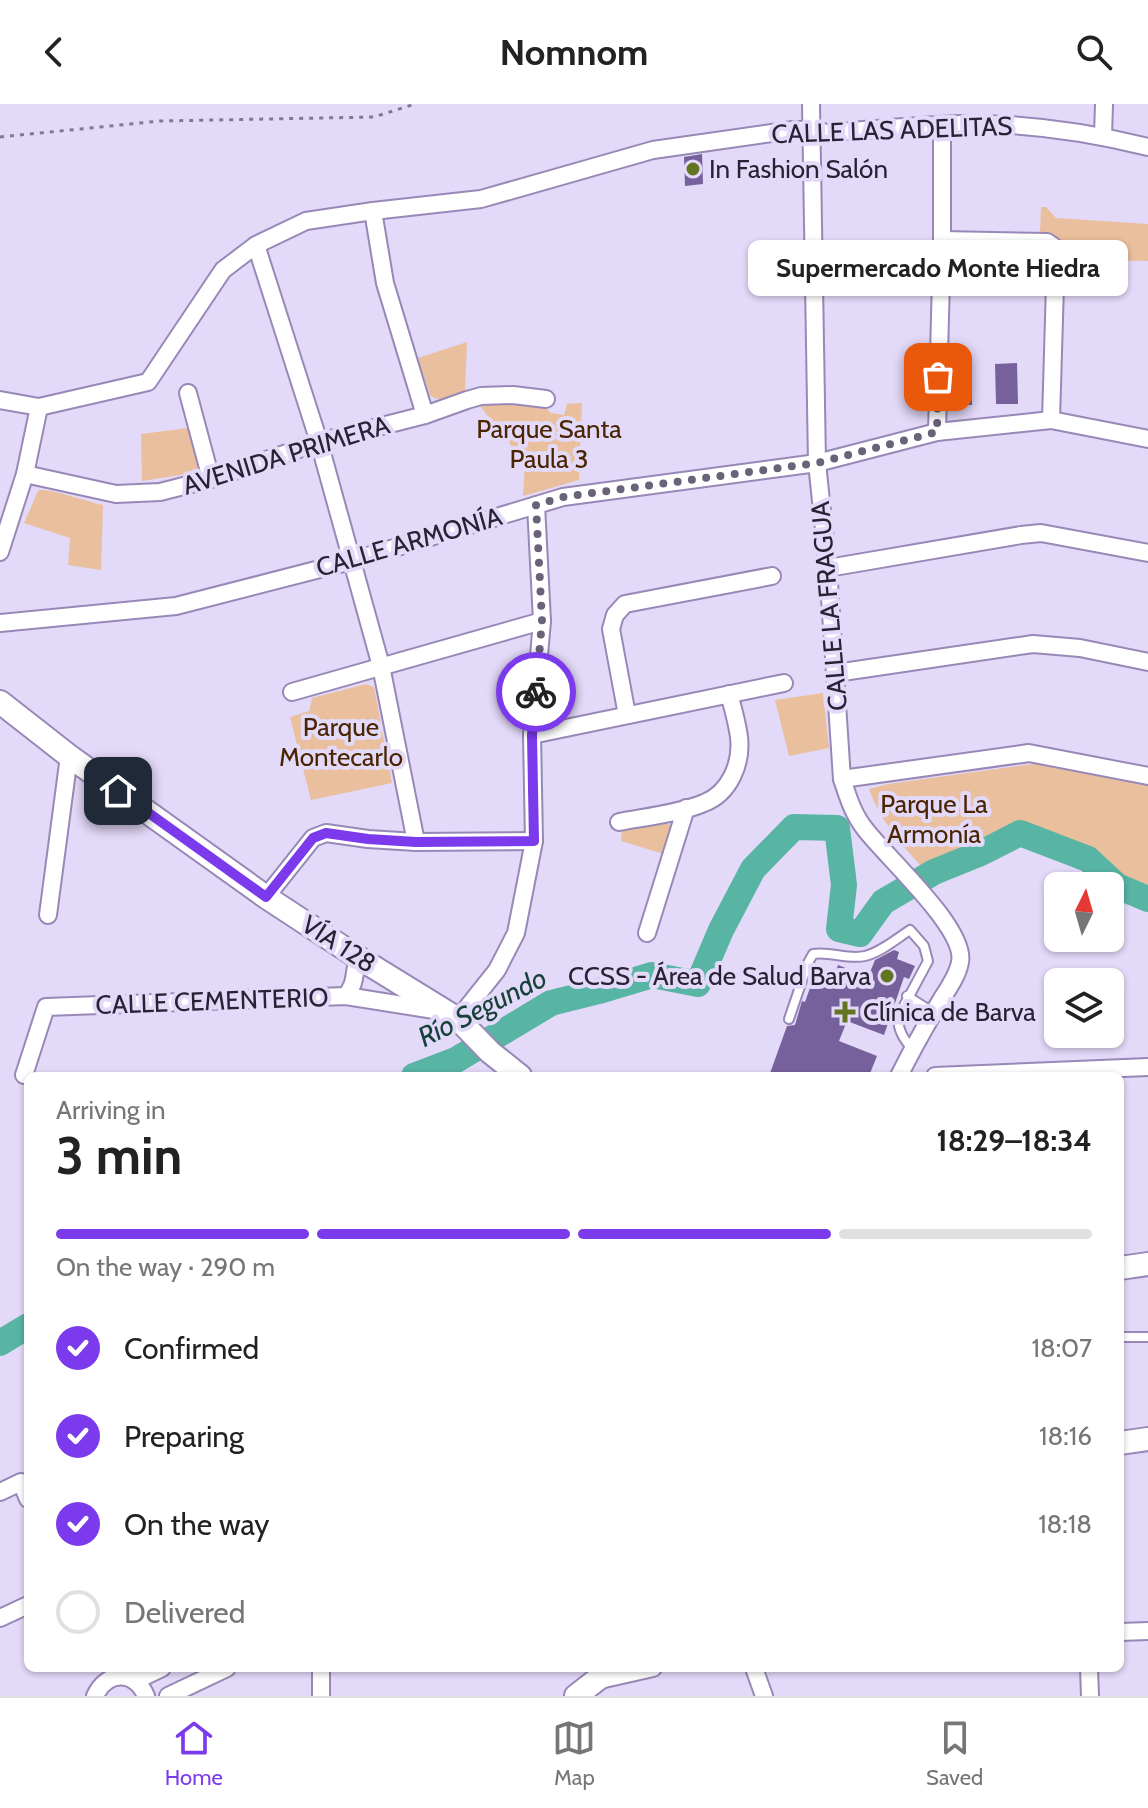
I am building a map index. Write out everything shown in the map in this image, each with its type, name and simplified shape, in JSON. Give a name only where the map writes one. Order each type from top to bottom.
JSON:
[{"type":"main road","name":"VÍA 128","points":[[0,702],[69,756],[266,897],[458,1019],[515,1072]]},
{"type":"main road","points":[[1124,1267],[1148,1264]]},
{"type":"main road","points":[[1124,1442],[1148,1439]]},
{"type":"main road","points":[[576,1696],[604,1675]]},
{"type":"street","name":"CALLE LA FRAGUA","points":[[811,104],[817,463],[828,568],[842,779],[862,826],[927,897],[953,934],[961,957],[960,966],[934,1013]]},
{"type":"street","points":[[1103,136],[1104,104]]},
{"type":"street","name":"CALLE LAS ADELITAS","points":[[0,400],[39,407],[148,382],[223,270],[256,245],[306,221],[481,199],[653,150],[793,130],[828,133],[942,125],[1005,125],[1103,136],[1148,147]]},
{"type":"street","points":[[937,432],[942,125]]},
{"type":"street","points":[[373,211],[385,283],[425,415]]},
{"type":"street","points":[[942,240],[1047,242],[1053,246],[1056,251],[1051,420]]},
{"type":"street","points":[[256,245],[319,442],[381,666],[416,842]]},
{"type":"street","points":[[188,393],[211,479]]},
{"type":"street","name":"AVENIDA PRIMERA","points":[[25,474],[116,494],[160,492],[481,396],[513,395],[546,399]]},
{"type":"street","points":[[0,552],[25,474],[39,407]]},
{"type":"street","name":"CALLE ARMONÍA","points":[[0,623],[176,606],[351,561],[563,497],[817,463],[937,432],[1051,420],[1148,439]]},
{"type":"street","points":[[458,1019],[497,970],[516,933],[534,841],[532,735],[542,621],[536,505]]},
{"type":"street","points":[[828,568],[1041,533],[1148,553]]},
{"type":"street","points":[[627,715],[611,629],[615,615],[625,604],[772,576]]},
{"type":"street","points":[[292,692],[542,621]]},
{"type":"street","points":[[836,673],[1033,644],[1080,648],[1148,662]]},
{"type":"street","points":[[532,735],[784,683]]},
{"type":"street","points":[[619,822],[706,803],[726,787],[739,757],[739,738],[729,694]]},
{"type":"street","points":[[842,779],[1029,753],[1148,776]]},
{"type":"street","points":[[48,915],[69,756]]},
{"type":"street","points":[[647,933],[686,808]]},
{"type":"street","points":[[266,897],[313,838],[326,833],[416,842],[534,841]]},
{"type":"street","points":[[346,996],[353,986],[359,958]]},
{"type":"street","name":"CALLE CEMENTERIO","points":[[25,1072],[46,1007],[346,996],[458,1019]]},
{"type":"street","points":[[901,1072],[934,1013]]},
{"type":"street","points":[[1030,1072],[1148,1067]]},
{"type":"street","points":[[0,1492],[21,1482],[24,1489]]},
{"type":"street","points":[[0,1618],[24,1607]]},
{"type":"street","points":[[1124,1632],[1148,1631]]},
{"type":"street","points":[[135,1681],[154,1672]]},
{"type":"street","points":[[168,1696],[219,1672]]},
{"type":"street","points":[[321,1672],[321,1696]]},
{"type":"street","points":[[604,1675],[625,1672]]},
{"type":"street","points":[[755,1672],[764,1696]]},
{"type":"street","points":[[1089,1672],[1090,1696]]},
{"type":"street","points":[[95,1696],[104,1674],[135,1681],[141,1685],[146,1696]]},
{"type":"lane","points":[[789,1019],[813,954],[824,952],[862,957],[910,930],[924,946],[928,961],[898,1017],[901,1035],[912,1050]]},
{"type":"lane","points":[[907,996],[934,1013]]},
{"type":"lane","points":[[1124,1337],[1148,1337]]},
{"type":"path","points":[[0,137],[160,121],[374,117],[415,104]]},
{"type":"green space","points":[[1041,207],[1046,207],[1056,218],[1148,224],[1148,261],[1065,260],[1056,242],[1040,232]]},
{"type":"green space","name":"Parque Santa Paula 3","points":[[467,342],[465,392],[447,398],[434,398],[430,395],[418,358]]},
{"type":"green space","name":"Parque Santa Paula 3","points":[[541,403],[551,413],[564,415],[567,404],[582,403],[579,480],[523,496],[525,463],[480,406]]},
{"type":"green space","points":[[188,428],[200,472],[142,481],[141,434]]},
{"type":"green space","points":[[38,491],[103,505],[101,570],[68,565],[70,538],[24,523]]},
{"type":"green space","name":"Parque Montecarlo","points":[[366,684],[374,687],[392,783],[311,800],[290,717],[309,711],[312,698]]},
{"type":"green space","points":[[823,693],[829,748],[789,756],[775,700]]},
{"type":"green space","name":"Parque La Armonía","points":[[1039,763],[1148,783],[1148,886],[1124,877],[1124,872],[1116,872],[1094,852],[1023,822],[923,868],[885,821],[869,789]]},
{"type":"green space","points":[[655,822],[673,825],[667,855],[621,841],[622,831]]},
{"type":"building","name":"In Fashion Salón","points":[[702,154],[703,184],[685,186],[684,157]]},
{"type":"building","points":[[971,362],[972,405],[950,405],[950,363]]},
{"type":"building","points":[[1017,363],[1018,404],[996,404],[995,364]]},
{"type":"building","name":"Clínica de Barva","points":[[894,950],[899,952],[897,959],[915,966],[909,979],[904,977],[884,1035],[847,1021],[839,1041],[877,1056],[871,1072],[770,1072],[787,1026],[795,1025],[817,968],[835,974],[838,965],[868,977],[875,960]]},
{"type":"waterway","name":"Río Segundo","points":[[424,1072],[456,1060],[551,1003],[652,975],[698,984],[721,930],[753,869],[794,827],[837,828],[844,885],[839,929],[860,934],[883,902],[934,872],[1020,833],[1088,859],[1117,886],[1148,899]]},
{"type":"waterway","name":"Río Segundo","points":[[0,1343],[24,1328]]},
{"type":"way so far","points":[[536,692],[542,621],[536,505],[563,497],[817,463],[937,432],[938,377]]},
{"type":"place","name":"In Fashion Salón","points":[[693,169]]},
{"type":"place","name":"Supermercado Monte Hiedra","points":[[938,377]]},
{"type":"place","name":"CCSS - Área de Salud Barva","points":[[887,976]]},
{"type":"place","name":"Clínica de Barva","points":[[845,1012]]},
{"type":"route","points":[[118,791],[266,897],[313,838],[326,833],[416,842],[534,841],[532,735],[536,692]]}]
